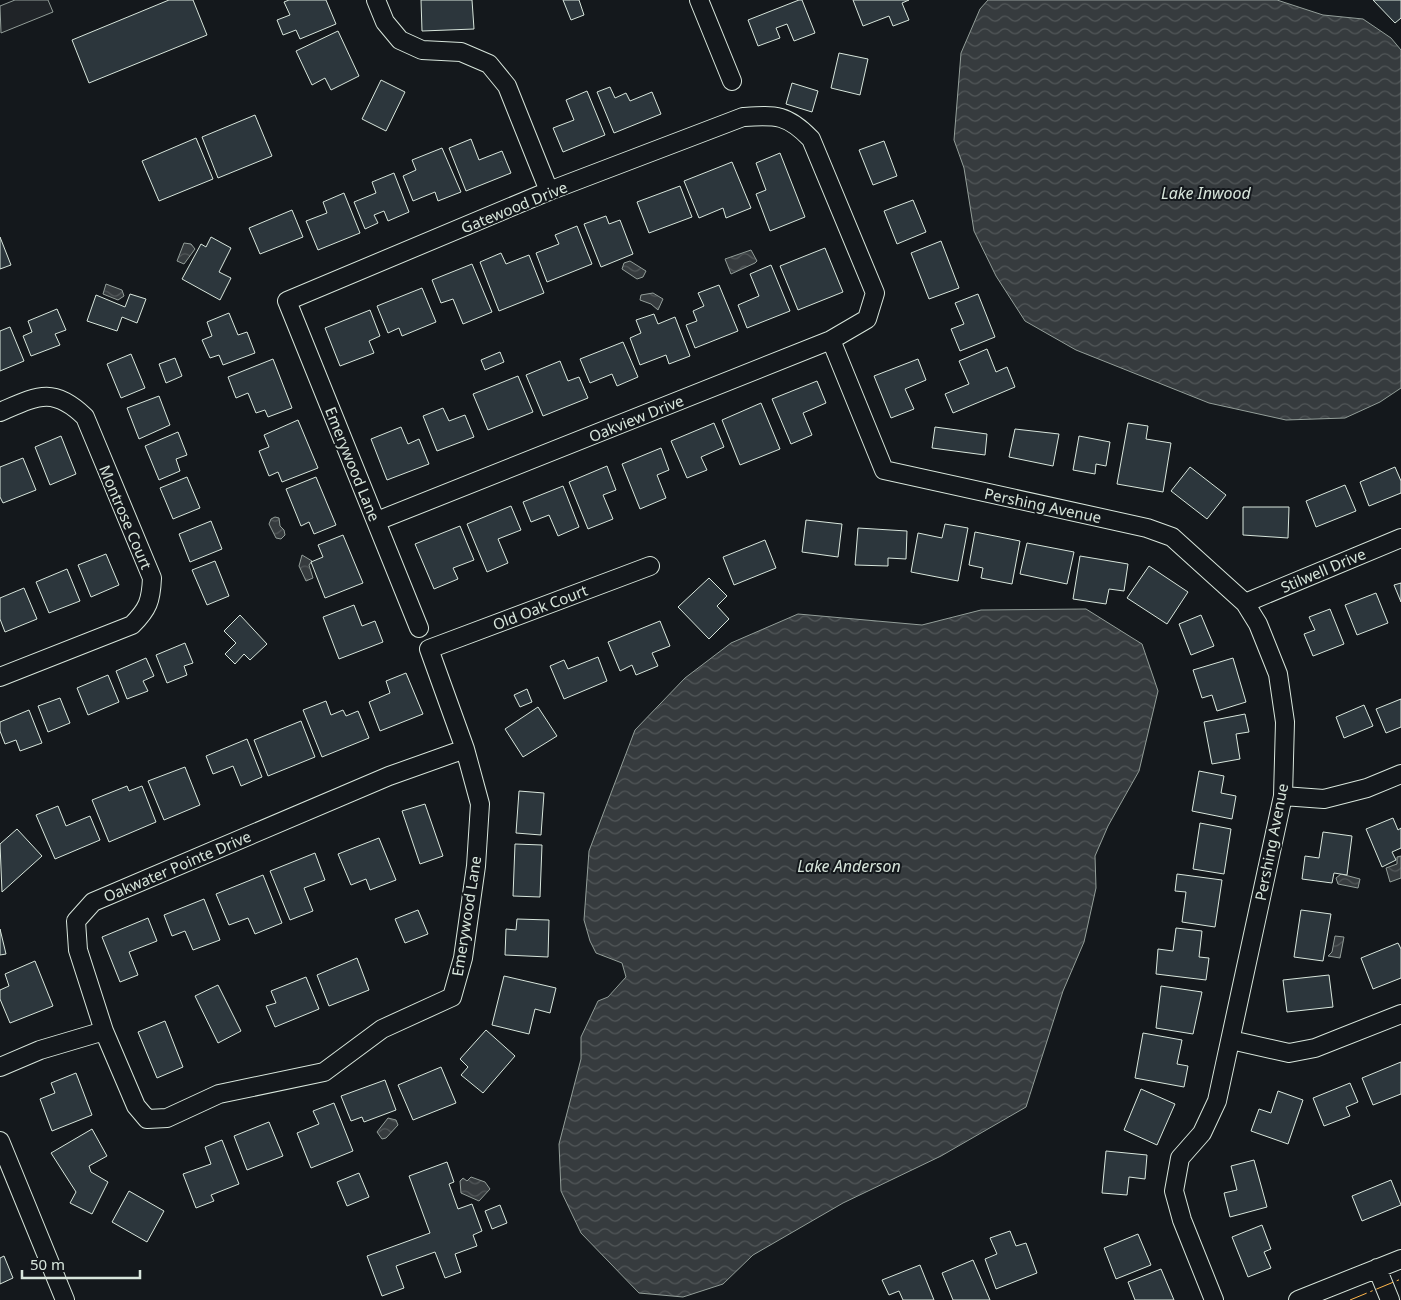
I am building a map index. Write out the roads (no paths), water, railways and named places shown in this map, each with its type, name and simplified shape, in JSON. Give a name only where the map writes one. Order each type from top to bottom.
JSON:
[{"type":"street","points":[[376,0],[385,22],[400,40],[422,50],[461,52],[489,64],[506,86],[549,191]]},
{"type":"street","points":[[699,0],[732,81]]},
{"type":"street","name":"Gatewood Drive","points":[[287,302],[549,191],[742,118],[774,116],[796,124],[811,139],[875,293]]},
{"type":"street","name":"Oakview Drive","points":[[377,521],[831,340],[867,320],[875,293]]},
{"type":"street","name":"Emerywood Lane","points":[[287,302],[419,628]]},
{"type":"street","name":"Pershing Avenue","points":[[831,340],[884,470],[1155,531],[1172,537],[1244,603],[1258,624],[1278,674],[1285,722],[1283,796],[1217,1101],[1202,1133],[1180,1158],[1174,1191],[1182,1220],[1214,1300]]},
{"type":"street","name":"Montrose Court","points":[[0,412],[30,399],[53,396],[71,404],[85,417],[152,578],[152,598],[143,614],[132,625],[0,677]]},
{"type":"street","name":"Stilwell Drive","points":[[1244,603],[1401,538]]},
{"type":"street","name":"Old Oak Court","points":[[429,649],[650,566]]},
{"type":"street","name":"Emerywood Lane","points":[[104,1031],[136,1106],[147,1119],[167,1118],[219,1094],[324,1072],[382,1029],[452,997],[463,958],[475,875],[480,804],[464,749],[429,649]]},
{"type":"street","name":"Oakwater Pointe Drive","points":[[104,1031],[78,950],[76,922],[93,902],[389,776],[464,749]]},
{"type":"street","points":[[1283,796],[1324,798],[1367,788],[1401,774]]},
{"type":"street","points":[[1230,1040],[1289,1053],[1315,1048],[1401,1014]]},
{"type":"street","points":[[0,1067],[40,1050],[104,1031]]},
{"type":"street","points":[[0,1142],[65,1300]]},
{"type":"street","points":[[1298,1300],[1401,1259]]},
{"type":"street","points":[[1377,1268],[1390,1300]]},
{"type":"water","name":"Lake Inwood","points":[[988,0],[1277,0],[1323,15],[1363,19],[1391,38],[1401,50],[1401,388],[1380,402],[1345,418],[1286,420],[1209,403],[1076,350],[1025,321],[996,276],[974,231],[964,168],[954,140],[961,53],[980,9]]},
{"type":"water","points":[[184,243],[191,244],[195,249],[184,264],[177,261]]},
{"type":"water","points":[[751,250],[757,261],[731,274],[725,259]]},
{"type":"water","points":[[630,261],[646,271],[643,277],[637,279],[622,269],[624,263]]},
{"type":"water","points":[[106,284],[122,290],[124,296],[118,300],[103,294]]},
{"type":"water","points":[[653,293],[663,299],[658,310],[651,304],[640,300],[641,295]]},
{"type":"water","points":[[279,518],[280,526],[284,530],[285,535],[281,539],[276,538],[269,524],[271,519]]},
{"type":"water","points":[[302,555],[312,561],[309,565],[313,578],[306,581],[299,566]]},
{"type":"water","name":"Lake Anderson","points":[[1086,609],[1142,644],[1158,691],[1139,771],[1108,826],[1095,856],[1096,888],[1084,942],[1063,991],[1026,1107],[941,1156],[843,1203],[753,1255],[723,1284],[683,1297],[639,1293],[581,1233],[561,1191],[559,1144],[581,1059],[581,1037],[598,1001],[608,997],[626,977],[622,963],[596,953],[590,941],[584,920],[589,851],[635,730],[685,678],[731,643],[798,614],[922,625],[981,610]]},
{"type":"water","points":[[1401,856],[1401,878],[1390,882],[1386,868],[1397,864],[1397,857]]},
{"type":"water","points":[[1341,874],[1360,879],[1358,888],[1338,884],[1336,878]]},
{"type":"water","points":[[1335,936],[1344,937],[1340,958],[1328,956],[1332,952]]},
{"type":"water","points":[[388,1118],[396,1120],[398,1125],[386,1138],[382,1139],[377,1132]]},
{"type":"water","points":[[471,1177],[485,1182],[490,1189],[479,1201],[461,1193],[460,1181],[463,1178],[467,1181]]}]
